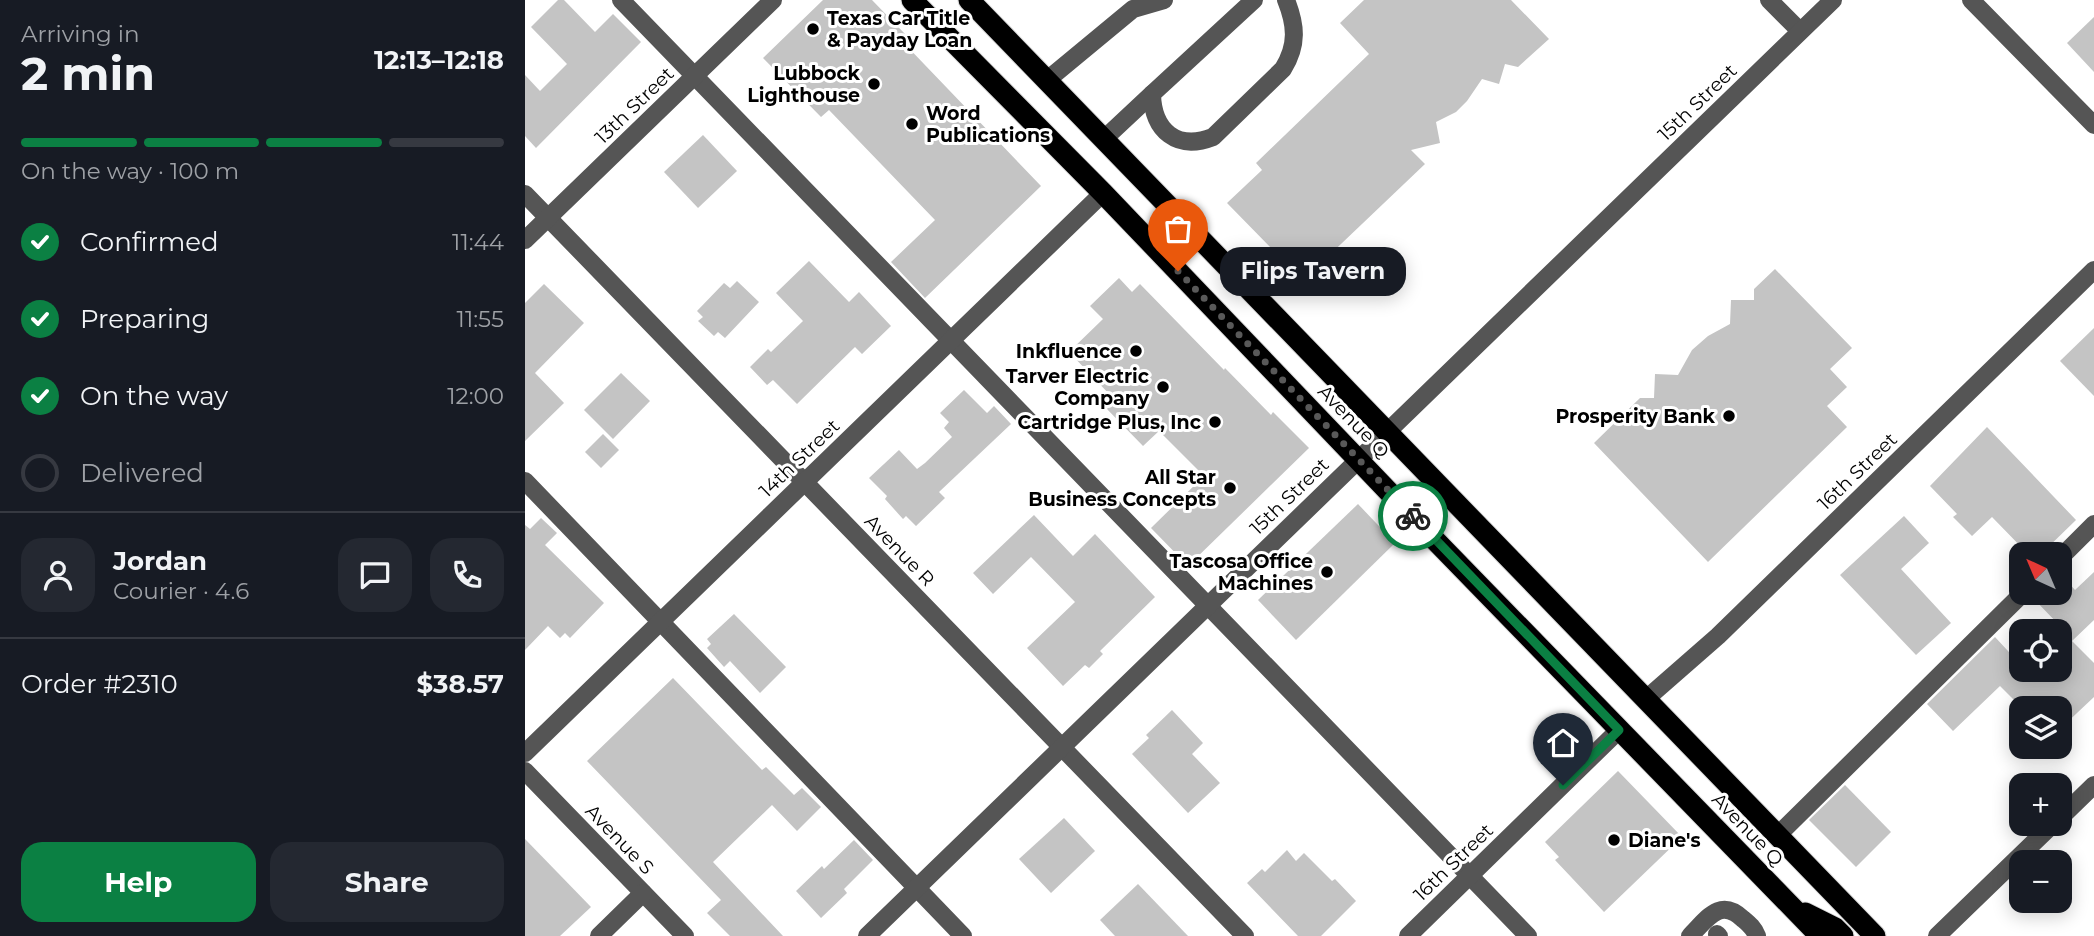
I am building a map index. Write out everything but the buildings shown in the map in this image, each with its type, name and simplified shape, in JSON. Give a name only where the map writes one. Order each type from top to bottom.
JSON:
[{"type":"highway","name":"Avenue Q","points":[[912,0],[1103,193],[1820,936]]},
{"type":"highway","name":"Avenue Q","points":[[969,0],[1875,936]]},
{"type":"highway","points":[[1790,905],[1835,928],[1843,936]]},
{"type":"street","points":[[621,0],[1528,936]]},
{"type":"street","name":"13th Street","points":[[525,240],[773,0]]},
{"type":"street","points":[[1046,81],[1135,3],[1164,0]]},
{"type":"street","points":[[1105,138],[1254,0]]},
{"type":"street","points":[[1152,94],[1153,108],[1169,136],[1183,142],[1198,143],[1213,137],[1283,69],[1291,56],[1295,38],[1293,19],[1286,0]]},
{"type":"street","points":[[1769,0],[1800,32]]},
{"type":"street","name":"15th Street","points":[[867,936],[1833,0]]},
{"type":"street","points":[[1971,0],[2094,125]]},
{"type":"street","name":"14th Street","points":[[525,753],[1103,193]]},
{"type":"street","name":"Avenue R","points":[[525,194],[1245,936]]},
{"type":"street","name":"16th Street","points":[[1646,699],[1718,636],[2094,270]]},
{"type":"street","points":[[525,481],[963,936]]},
{"type":"street","points":[[2072,546],[2094,524]]},
{"type":"street","points":[[1778,835],[2011,606]]},
{"type":"street","name":"16th Street","points":[[1408,936],[1619,730]]},
{"type":"street","name":"Avenue S","points":[[525,771],[685,936]]},
{"type":"street","points":[[2072,806],[2094,785]]},
{"type":"street","points":[[1937,936],[2041,836]]},
{"type":"street","points":[[599,936],[643,893]]},
{"type":"street","points":[[1690,936],[1713,914],[1727,909],[1734,910],[1755,930],[1757,936]]},
{"type":"way so far","points":[[1178,271],[1413,516]]},
{"type":"place","name":"Texas Car Title & Payday Loan","points":[[813,29]]},
{"type":"place","name":"Lubbock Lighthouse","points":[[874,84]]},
{"type":"place","name":"Word Publications","points":[[912,124]]},
{"type":"place","name":"Flips Tavern","points":[[1178,271]]},
{"type":"place","name":"Inkfluence","points":[[1136,351]]},
{"type":"place","name":"Tarver Electric Company","points":[[1163,387]]},
{"type":"place","name":"Prosperity Bank","points":[[1729,416]]},
{"type":"place","name":"Cartridge Plus, Inc","points":[[1215,422]]},
{"type":"place","name":"All Star Business Concepts","points":[[1230,488]]},
{"type":"place","name":"Tascosa Office Machines","points":[[1327,572]]},
{"type":"place","name":"Diane's","points":[[1614,840]]},
{"type":"route","points":[[1413,516],[1619,730],[1563,785]]}]
